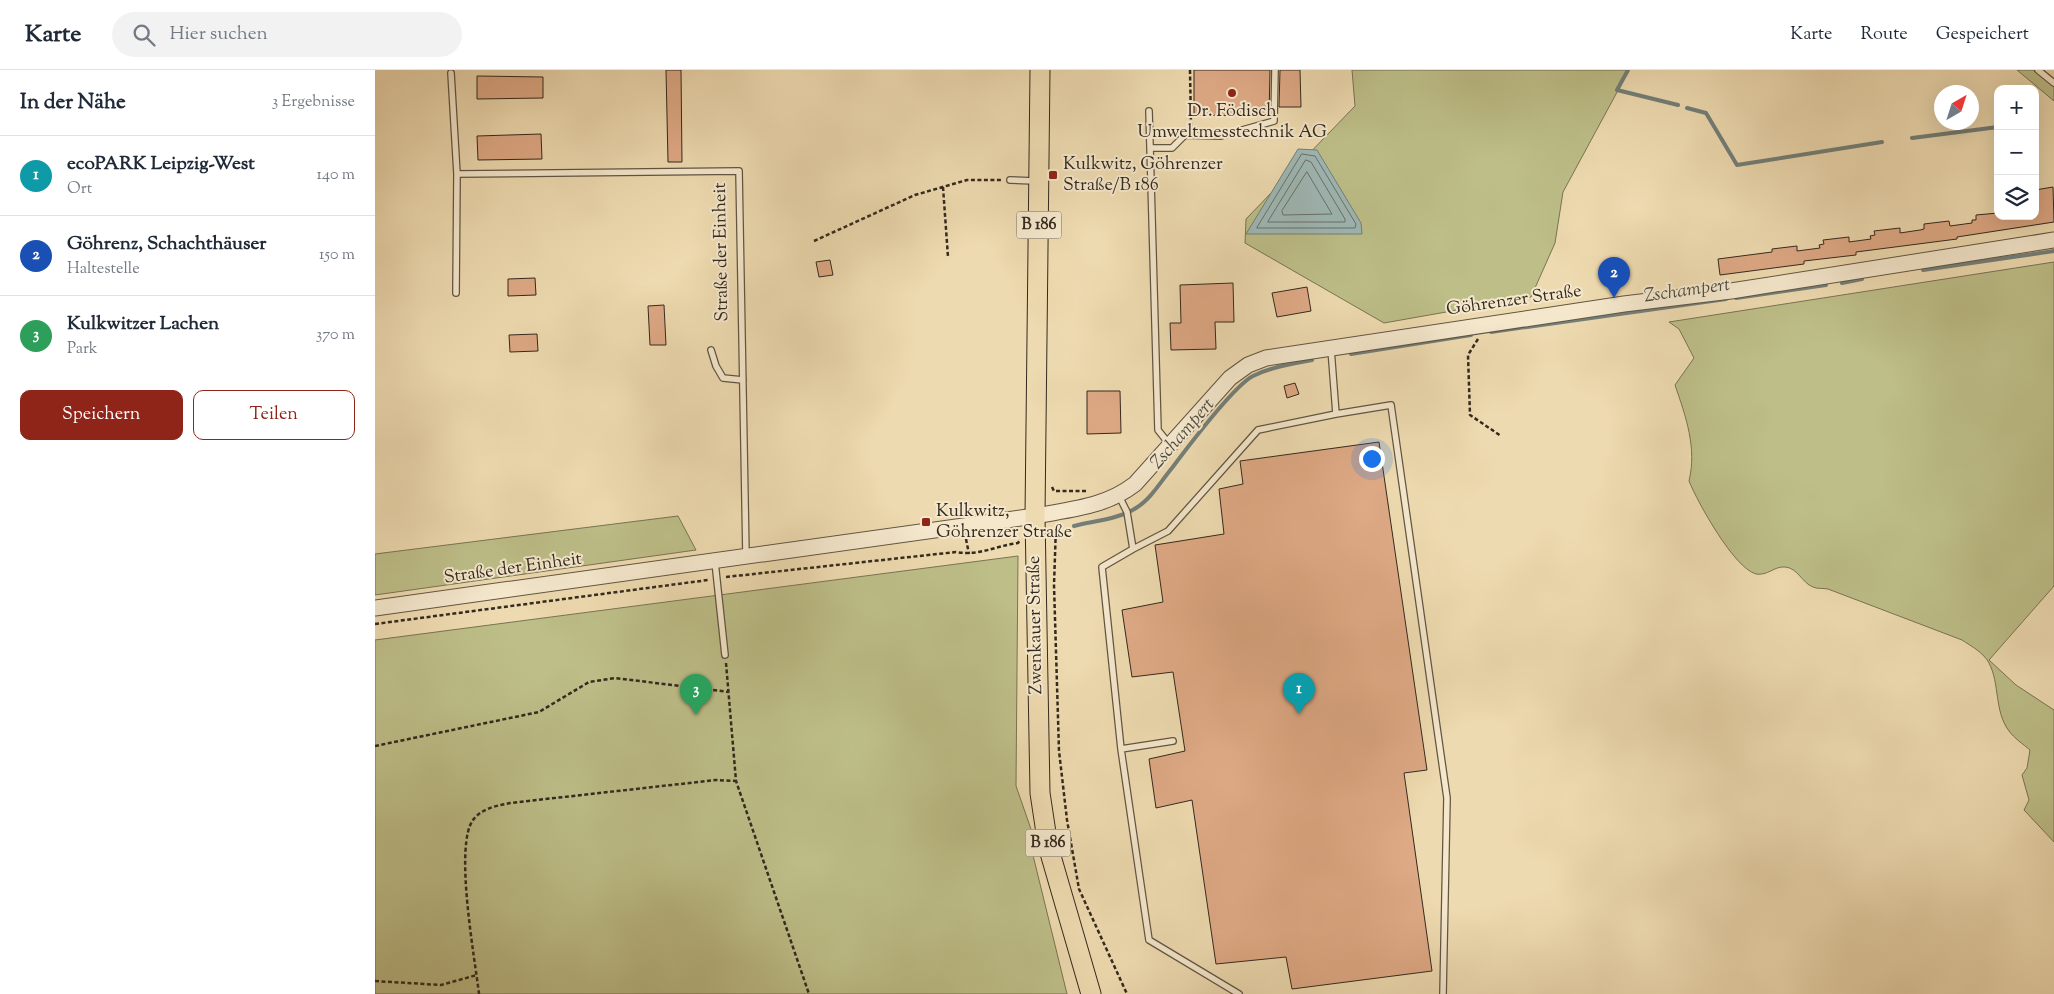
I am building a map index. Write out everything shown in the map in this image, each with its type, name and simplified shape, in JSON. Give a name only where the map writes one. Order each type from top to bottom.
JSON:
[{"type":"main road","name":"Zwenkauer Straße","points":[[1041,70],[1035,516],[1040,793],[1048,846],[1091,994]]},
{"type":"street","name":"Göhrenzer Straße","points":[[1035,516],[1103,503],[1119,496],[1135,484],[1230,378],[1248,365],[1266,358],[1331,346],[1731,290],[2054,240]]},
{"type":"street","name":"Straße der Einheit","points":[[375,608],[1035,516]]},
{"type":"lane","points":[[1150,148],[1172,148],[1185,135],[1221,136],[1275,121],[1275,70]]},
{"type":"lane","points":[[2038,70],[2054,83]]},
{"type":"lane","points":[[451,73],[457,174],[457,293]]},
{"type":"lane","points":[[1149,111],[1158,430],[1170,446]]},
{"type":"lane","name":"Straße der Einheit","points":[[457,174],[739,171],[746,555]]},
{"type":"lane","points":[[1009,180],[1039,181]]},
{"type":"lane","points":[[1331,346],[1336,414]]},
{"type":"lane","points":[[711,350],[716,366],[723,378],[743,380]]},
{"type":"lane","points":[[1239,994],[1149,940],[1121,749],[1103,567],[1168,531],[1258,430],[1391,405],[1447,798],[1443,994]]},
{"type":"lane","points":[[1119,496],[1127,512],[1133,549]]},
{"type":"lane","points":[[715,560],[725,654]]},
{"type":"lane","points":[[1121,749],[1173,741]]},
{"type":"path","points":[[1190,70],[1191,135]]},
{"type":"path","points":[[814,241],[915,195],[967,180],[1009,180]]},
{"type":"path","points":[[943,187],[948,257]]},
{"type":"path","points":[[1481,325],[1479,338],[1468,355],[1470,414],[1501,436]]},
{"type":"path","points":[[1060,492],[1054,544],[1055,624],[1059,751],[1067,820],[1079,889],[1127,994]]},
{"type":"path","points":[[962,537],[967,539],[969,554]]},
{"type":"path","points":[[375,624],[717,578],[956,552],[969,554],[1018,543]]},
{"type":"path","points":[[725,654],[737,780],[809,994]]},
{"type":"path","points":[[375,746],[539,712],[589,682],[615,678],[729,692]]},
{"type":"path","points":[[479,994],[464,848],[472,821],[481,812],[493,806],[510,803],[716,780],[737,780]]},
{"type":"path","points":[[375,981],[441,984],[477,975]]},
{"type":"green space","points":[[1352,70],[1629,70],[1563,192],[1555,243],[1531,297],[1384,323],[1245,243],[1246,219],[1355,106]]},
{"type":"green space","points":[[2017,70],[2043,70],[2054,79],[2054,101],[2039,88],[2039,85],[2035,85]]},
{"type":"green space","points":[[2054,262],[2054,586],[1989,660],[2016,685],[2054,710],[2054,842],[2024,810],[2029,800],[2022,775],[2027,768],[2030,750],[2013,736],[2004,723],[1995,680],[1987,659],[1981,653],[1962,640],[1828,589],[1813,587],[1789,568],[1781,567],[1764,574],[1756,574],[1747,569],[1728,548],[1708,519],[1689,481],[1692,457],[1691,445],[1675,385],[1694,358],[1679,329],[1669,322]]},
{"type":"green space","points":[[678,516],[696,550],[375,595],[375,554]]},
{"type":"green space","points":[[1018,556],[1016,786],[1032,832],[1029,839],[1067,994],[375,994],[375,640]]},
{"type":"water","points":[[1298,149],[1317,150],[1361,223],[1362,234],[1246,234]]},
{"type":"building","points":[[666,70],[681,70],[682,162],[668,162]]},
{"type":"building","name":"Dr. Födisch Umweltmesstechnik AG","points":[[1194,70],[1270,70],[1269,116],[1194,115]]},
{"type":"building","points":[[1280,70],[1300,70],[1301,107],[1279,107]]},
{"type":"building","points":[[477,76],[543,77],[543,98],[477,99]]},
{"type":"building","points":[[541,134],[542,159],[478,160],[477,136]]},
{"type":"building","points":[[2053,187],[2054,222],[1957,237],[1957,239],[1856,252],[1856,255],[1804,261],[1804,264],[1720,275],[1718,259],[1772,252],[1772,249],[1797,246],[1797,251],[1820,248],[1819,245],[1824,244],[1823,240],[1849,237],[1849,242],[1871,239],[1870,236],[1875,235],[1874,231],[1900,228],[1900,233],[1924,229],[1924,224],[1949,221],[1950,226],[1972,223],[1972,220],[1976,220],[1976,215],[1994,213],[1994,220],[2039,220],[2039,189]]},
{"type":"building","points":[[830,260],[833,275],[819,277],[816,262]]},
{"type":"building","points":[[535,278],[536,295],[508,296],[508,279]]},
{"type":"building","points":[[1233,283],[1234,322],[1215,322],[1216,349],[1171,350],[1170,323],[1181,323],[1180,285]]},
{"type":"building","points":[[1307,287],[1311,311],[1277,317],[1272,293]]},
{"type":"building","points":[[664,305],[666,345],[650,345],[648,306]]},
{"type":"building","points":[[537,334],[538,351],[510,352],[509,335]]},
{"type":"building","points":[[1295,383],[1299,394],[1287,398],[1284,386]]},
{"type":"building","points":[[1087,391],[1120,391],[1121,433],[1087,434]]},
{"type":"building","points":[[1379,442],[1427,770],[1404,773],[1432,971],[1292,989],[1286,957],[1216,964],[1192,800],[1156,808],[1149,759],[1185,751],[1173,672],[1132,677],[1122,610],[1163,602],[1155,545],[1224,534],[1219,489],[1243,484],[1240,461]]},
{"type":"waterway","points":[[1628,70],[1617,90],[1678,105]]},
{"type":"waterway","points":[[1687,108],[1706,113],[1737,165],[1882,142]]},
{"type":"waterway","points":[[1912,138],[1994,128]]},
{"type":"waterway","name":"Zschampert","points":[[1923,270],[2054,251]]},
{"type":"waterway","name":"Zschampert","points":[[1842,283],[1862,279]]},
{"type":"waterway","name":"Zschampert","points":[[1736,298],[1826,285]]},
{"type":"waterway","name":"Zschampert","points":[[1491,332],[1726,299]]},
{"type":"waterway","name":"Zschampert","points":[[1351,354],[1471,335]]},
{"type":"waterway","name":"Zschampert","points":[[1074,526],[1114,517],[1136,508],[1151,495],[1211,418],[1245,382],[1267,370],[1312,360]]},
{"type":"place","name":"Dr. Födisch Umweltmesstechnik AG","points":[[1232,93]]},
{"type":"place","name":"Kulkwitz, Göhrenzer Straße/B 186","points":[[1053,175]]},
{"type":"place","name":"Göhrenz, Schachthäuser","points":[[1614,298]]},
{"type":"place","name":"Kulkwitz, Göhrenzer Straße","points":[[926,522]]},
{"type":"place","name":"ecoPARK Leipzig-West","points":[[1299,714]]},
{"type":"place","name":"Kulkwitzer Lachen","points":[[696,715]]}]
